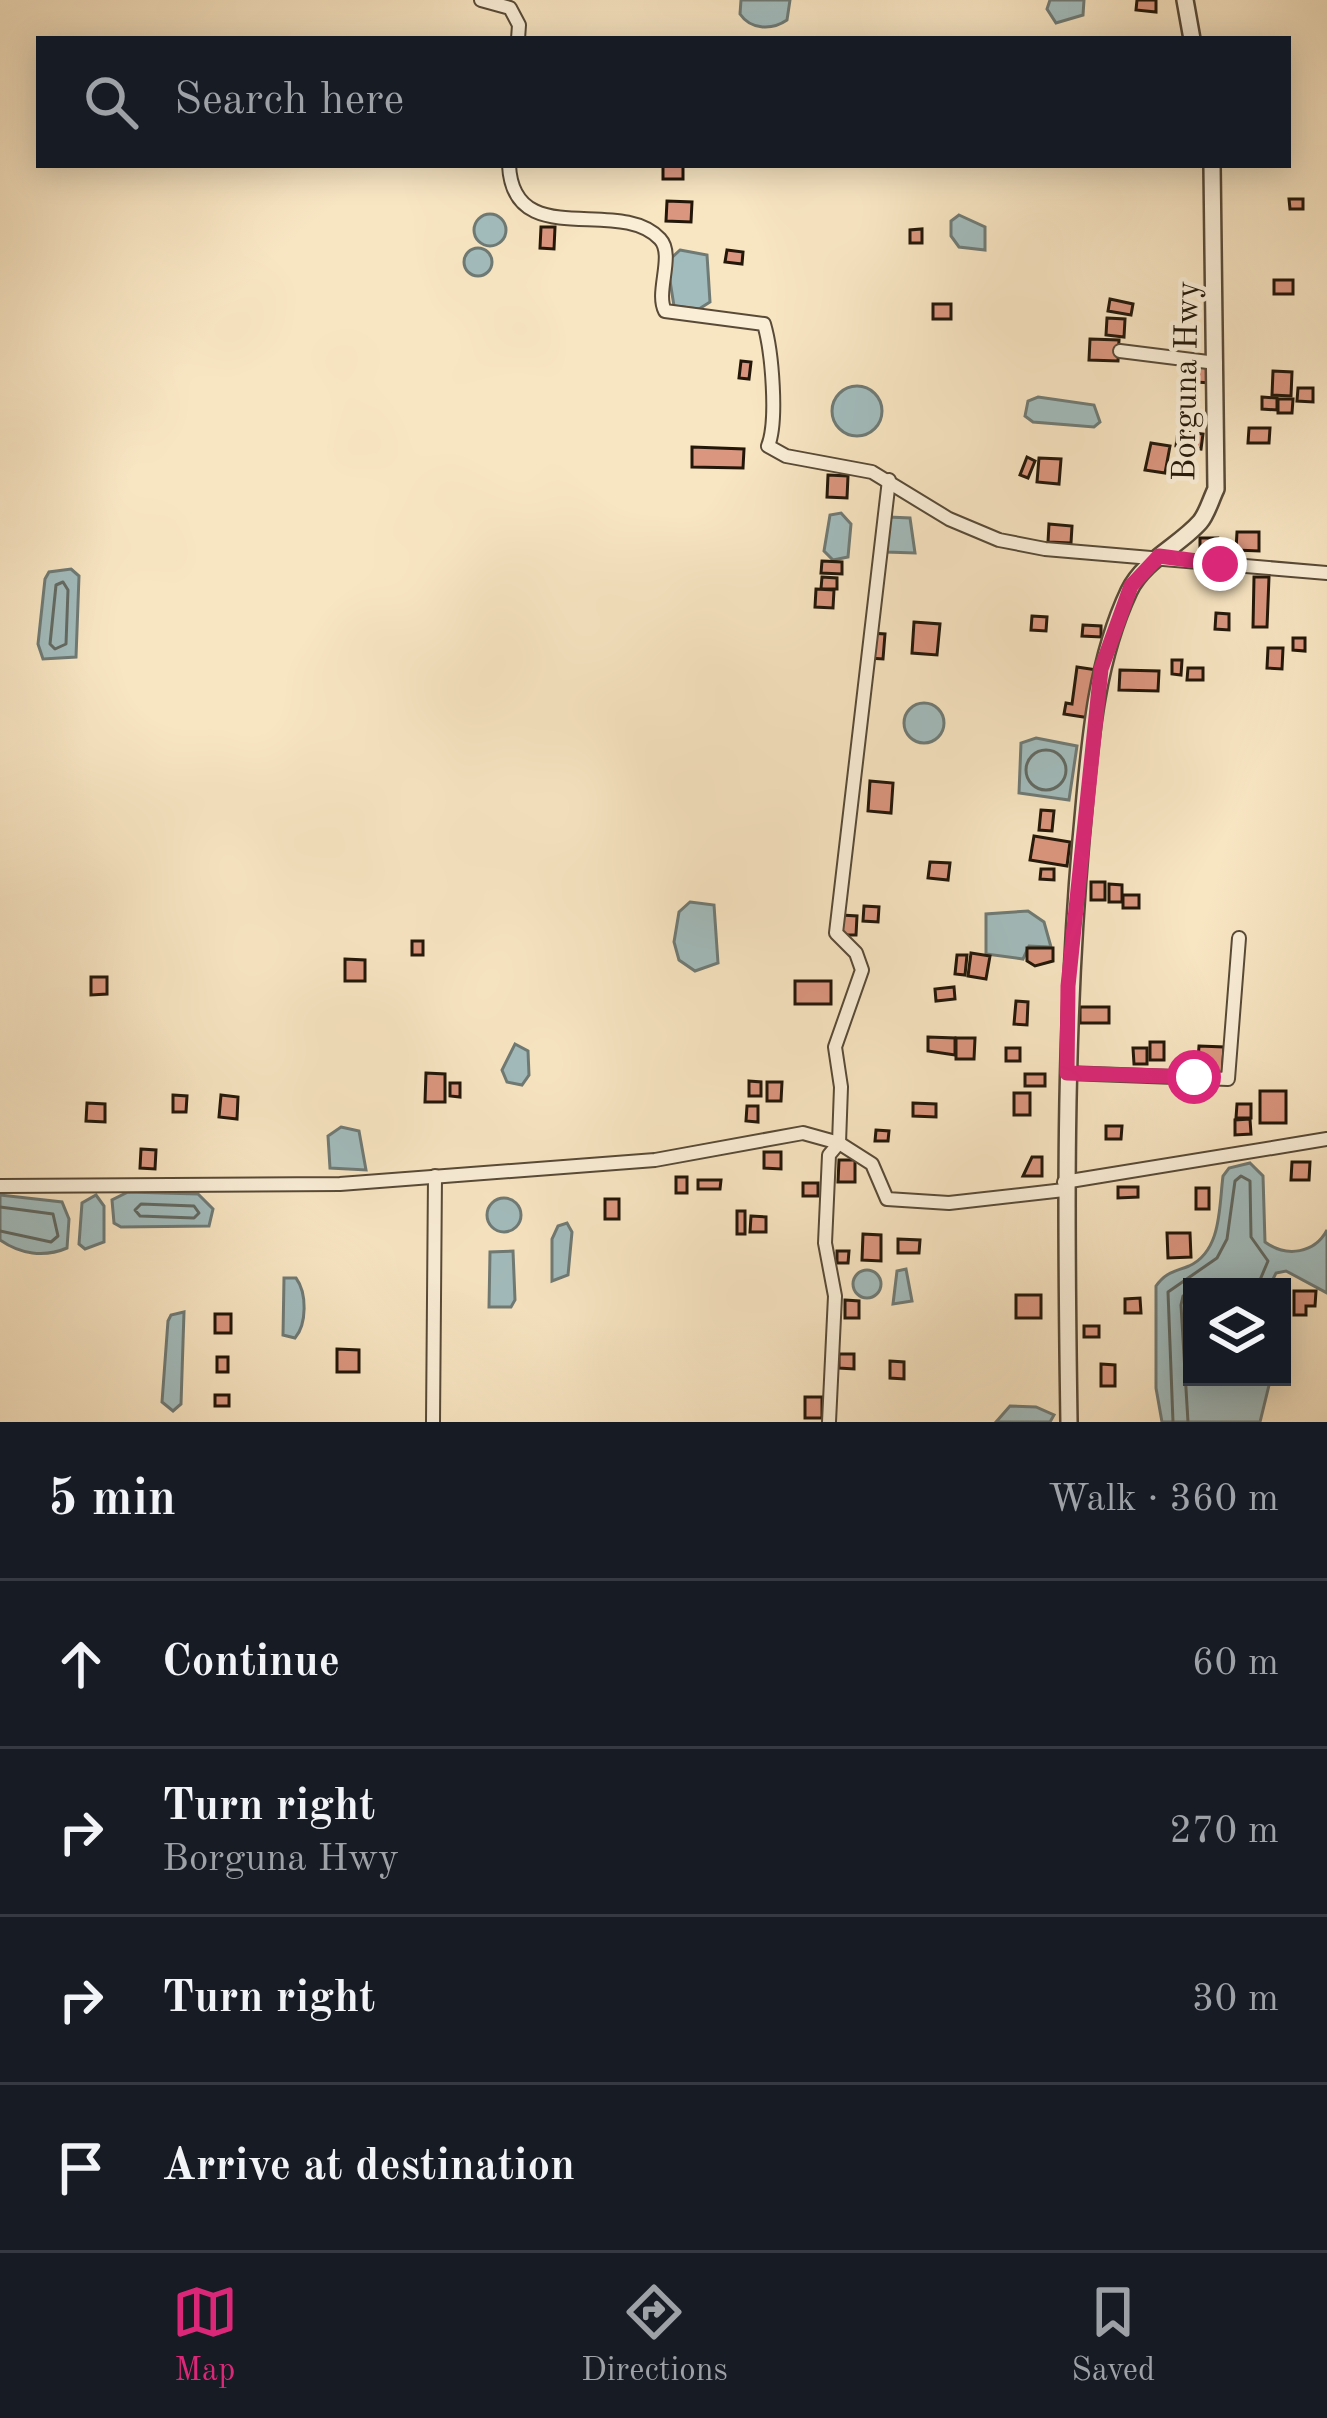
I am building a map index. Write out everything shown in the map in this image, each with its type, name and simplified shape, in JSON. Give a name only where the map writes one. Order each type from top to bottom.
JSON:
[{"type":"street","points":[[481,0],[510,8],[519,25],[518,36]]},
{"type":"street","points":[[1185,0],[1191,36]]},
{"type":"street","points":[[509,168],[511,191],[519,203],[544,214],[644,229],[659,237],[665,247],[661,306],[665,311],[764,325],[770,363],[772,435],[768,446],[786,456],[889,480],[949,519],[999,540],[1045,549],[1327,573]]},
{"type":"street","name":"Borguna Hwy","points":[[1069,1422],[1064,1186],[1068,986],[1101,669],[1131,586],[1199,523],[1216,489],[1212,168]]},
{"type":"street","points":[[1120,351],[1216,363]]},
{"type":"street","points":[[829,1422],[835,1296],[825,1243],[829,1155],[838,1143],[841,1087],[835,1047],[862,970],[856,952],[836,933],[889,480]]},
{"type":"street","points":[[1067,1073],[1228,1079],[1239,938]]},
{"type":"street","points":[[0,1186],[319,1185],[656,1160],[803,1133],[838,1143],[872,1164],[886,1199],[949,1203],[1327,1139]]},
{"type":"street","points":[[433,1422],[435,1176]]},
{"type":"water","points":[[741,0],[790,0],[787,20],[774,26],[755,25],[740,14]]},
{"type":"water","points":[[1050,0],[1084,0],[1083,15],[1056,23],[1047,9]]},
{"type":"water","points":[[490,214],[501,219],[506,230],[501,241],[490,246],[479,241],[474,230],[479,219]]},
{"type":"water","points":[[959,215],[985,227],[985,250],[959,247],[951,236],[951,221]]},
{"type":"water","points":[[478,248],[488,252],[492,262],[488,272],[478,276],[468,272],[464,262],[468,252]]},
{"type":"water","points":[[680,250],[707,255],[710,302],[699,309],[674,306],[667,262]]},
{"type":"water","points":[[857,386],[874,394],[882,411],[874,428],[857,436],[840,428],[832,411],[840,394]]},
{"type":"water","points":[[1038,397],[1094,405],[1100,422],[1094,427],[1033,422],[1025,416],[1028,401]]},
{"type":"water","points":[[841,513],[851,524],[848,557],[833,560],[824,551],[830,515]]},
{"type":"water","points":[[888,517],[910,518],[915,553],[886,552]]},
{"type":"water","points":[[71,569],[79,576],[76,657],[43,659],[38,644],[45,579],[49,572]]},
{"type":"water","points":[[924,703],[938,709],[944,723],[938,737],[924,743],[910,737],[904,723],[910,709]]},
{"type":"water","points":[[1036,738],[1077,746],[1069,800],[1019,793],[1021,743]]},
{"type":"water","points":[[690,902],[714,905],[718,963],[695,971],[679,960],[674,942],[679,912]]},
{"type":"water","points":[[1028,911],[1044,922],[1051,947],[1029,946],[1023,959],[986,954],[986,914]]},
{"type":"water","points":[[515,1044],[528,1051],[529,1075],[522,1085],[507,1082],[502,1070]]},
{"type":"water","points":[[341,1127],[359,1131],[366,1170],[330,1168],[328,1136]]},
{"type":"water","points":[[1250,1163],[1263,1176],[1265,1242],[1300,1251],[1315,1244],[1327,1230],[1327,1293],[1286,1271],[1274,1278],[1183,1278],[1183,1386],[1269,1386],[1260,1422],[1162,1422],[1156,1388],[1156,1286],[1208,1250],[1217,1227],[1223,1176],[1229,1168]]},
{"type":"water","points":[[128,1192],[198,1194],[213,1209],[209,1226],[121,1227],[114,1223],[112,1200]]},
{"type":"water","points":[[0,1195],[62,1202],[69,1219],[67,1248],[32,1253],[0,1240]]},
{"type":"water","points":[[96,1195],[104,1206],[104,1242],[85,1249],[79,1244],[82,1203]]},
{"type":"water","points":[[504,1198],[516,1203],[521,1215],[516,1227],[504,1232],[492,1227],[487,1215],[492,1203]]},
{"type":"water","points":[[567,1223],[572,1232],[568,1275],[552,1281],[552,1239],[558,1226]]},
{"type":"water","points":[[513,1251],[515,1300],[511,1307],[489,1307],[490,1252]]},
{"type":"water","points":[[906,1269],[912,1301],[893,1304],[897,1271]]},
{"type":"water","points":[[867,1270],[877,1274],[881,1284],[877,1294],[867,1298],[857,1294],[853,1284],[857,1274]]},
{"type":"water","points":[[284,1278],[296,1278],[304,1300],[302,1325],[295,1338],[283,1335]]},
{"type":"water","points":[[184,1312],[181,1404],[173,1411],[162,1402],[168,1321],[171,1315]]},
{"type":"water","points":[[1010,1406],[1036,1407],[1054,1415],[1050,1422],[996,1422]]},
{"type":"building","points":[[1137,0],[1156,0],[1156,12],[1136,10]]},
{"type":"building","points":[[663,168],[683,168],[683,179],[663,179]]},
{"type":"building","points":[[1289,199],[1303,199],[1303,209],[1290,209]]},
{"type":"building","points":[[667,201],[692,202],[691,222],[666,221]]},
{"type":"building","points":[[541,227],[555,227],[554,249],[540,248]]},
{"type":"building","points":[[922,229],[922,243],[910,243],[910,230]]},
{"type":"building","points":[[727,250],[743,252],[742,264],[725,262]]},
{"type":"building","points":[[1274,280],[1293,280],[1293,294],[1274,294]]},
{"type":"building","points":[[1110,299],[1133,304],[1131,315],[1108,311]]},
{"type":"building","points":[[933,304],[951,304],[951,319],[933,319]]},
{"type":"building","points":[[1107,318],[1125,319],[1124,337],[1106,335]]},
{"type":"building","points":[[1090,339],[1119,340],[1118,361],[1089,360]]},
{"type":"building","points":[[741,361],[751,362],[749,379],[739,378]]},
{"type":"building","points":[[1196,366],[1207,366],[1212,383],[1195,382]]},
{"type":"building","points":[[1273,371],[1292,372],[1291,396],[1272,395]]},
{"type":"building","points":[[1298,388],[1313,388],[1313,402],[1297,401]]},
{"type":"building","points":[[1262,397],[1277,398],[1277,410],[1262,409]]},
{"type":"building","points":[[1278,399],[1293,399],[1292,413],[1278,413]]},
{"type":"building","points":[[1249,428],[1270,428],[1269,443],[1248,443]]},
{"type":"building","points":[[1178,431],[1203,434],[1201,449],[1176,446]]},
{"type":"building","points":[[1151,443],[1170,446],[1165,473],[1145,470]]},
{"type":"building","points":[[692,447],[744,449],[743,468],[692,467]]},
{"type":"building","points":[[1027,457],[1035,461],[1028,478],[1020,475]]},
{"type":"building","points":[[1039,458],[1061,459],[1059,484],[1037,482]]},
{"type":"building","points":[[828,475],[848,476],[847,498],[827,497]]},
{"type":"building","points":[[1049,524],[1072,526],[1071,543],[1048,542]]},
{"type":"building","points":[[1237,532],[1259,532],[1259,551],[1236,550]]},
{"type":"building","points":[[1200,538],[1218,538],[1223,561],[1200,557]]},
{"type":"building","points":[[822,561],[842,562],[842,574],[821,573]]},
{"type":"building","points":[[822,577],[837,578],[837,589],[821,589]]},
{"type":"building","points":[[1254,577],[1269,577],[1267,627],[1253,627]]},
{"type":"building","points":[[816,589],[834,590],[833,608],[815,607]]},
{"type":"building","points":[[1216,613],[1229,614],[1229,630],[1215,629]]},
{"type":"building","points":[[1032,616],[1047,617],[1046,631],[1031,630]]},
{"type":"building","points":[[914,622],[940,624],[937,655],[912,653]]},
{"type":"building","points":[[1083,625],[1101,626],[1101,637],[1082,636]]},
{"type":"building","points":[[870,633],[885,634],[883,659],[869,658]]},
{"type":"building","points":[[1293,638],[1305,638],[1305,651],[1293,650]]},
{"type":"building","points":[[1268,648],[1283,648],[1282,669],[1267,668]]},
{"type":"building","points":[[1172,660],[1182,660],[1181,675],[1172,674]]},
{"type":"building","points":[[1077,667],[1097,670],[1090,718],[1064,714],[1066,703],[1072,704]]},
{"type":"building","points":[[1188,668],[1203,668],[1203,680],[1187,680]]},
{"type":"building","points":[[1120,670],[1159,671],[1158,691],[1119,690]]},
{"type":"building","points":[[870,781],[893,783],[891,813],[868,811]]},
{"type":"building","points":[[1041,810],[1054,811],[1052,831],[1039,830]]},
{"type":"building","points":[[1034,836],[1070,842],[1067,866],[1030,860]]},
{"type":"building","points":[[930,862],[950,863],[948,880],[928,878]]},
{"type":"building","points":[[1041,869],[1054,869],[1054,880],[1040,879]]},
{"type":"building","points":[[1091,882],[1105,882],[1105,900],[1091,900]]},
{"type":"building","points":[[1109,884],[1122,885],[1122,902],[1109,902]]},
{"type":"building","points":[[1123,895],[1139,895],[1139,908],[1123,908]]},
{"type":"building","points":[[864,906],[879,907],[878,922],[863,921]]},
{"type":"building","points":[[841,915],[857,916],[856,935],[840,935]]},
{"type":"building","points":[[412,941],[423,941],[423,955],[412,955]]},
{"type":"building","points":[[1027,948],[1053,948],[1053,961],[1035,966],[1027,961]]},
{"type":"building","points":[[971,953],[990,956],[986,979],[968,976]]},
{"type":"building","points":[[957,955],[967,955],[965,975],[955,974]]},
{"type":"building","points":[[345,959],[365,960],[365,981],[345,981]]},
{"type":"building","points":[[91,977],[107,977],[107,994],[91,995]]},
{"type":"building","points":[[795,981],[831,981],[831,1004],[795,1004]]},
{"type":"building","points":[[954,987],[955,999],[936,1001],[935,989]]},
{"type":"building","points":[[1016,1001],[1028,1002],[1027,1025],[1014,1024]]},
{"type":"building","points":[[1080,1007],[1109,1007],[1109,1023],[1080,1023]]},
{"type":"building","points":[[928,1037],[955,1038],[955,1055],[928,1051]]},
{"type":"building","points":[[956,1038],[975,1038],[974,1059],[956,1059]]},
{"type":"building","points":[[1150,1042],[1164,1042],[1164,1060],[1150,1060]]},
{"type":"building","points":[[1199,1046],[1224,1047],[1222,1076],[1197,1074]]},
{"type":"building","points":[[1006,1048],[1020,1048],[1020,1061],[1006,1061]]},
{"type":"building","points":[[1133,1048],[1147,1048],[1147,1064],[1134,1064]]},
{"type":"building","points":[[426,1073],[445,1074],[445,1102],[425,1102]]},
{"type":"building","points":[[1025,1074],[1045,1074],[1045,1086],[1025,1086]]},
{"type":"building","points":[[749,1081],[761,1082],[761,1096],[749,1096]]},
{"type":"building","points":[[767,1082],[782,1082],[781,1101],[767,1101]]},
{"type":"building","points":[[450,1083],[460,1083],[460,1097],[450,1096]]},
{"type":"building","points":[[1260,1091],[1286,1091],[1286,1123],[1260,1123]]},
{"type":"building","points":[[1014,1093],[1030,1093],[1030,1115],[1014,1115]]},
{"type":"building","points":[[173,1095],[187,1096],[186,1112],[173,1112]]},
{"type":"building","points":[[221,1095],[238,1097],[237,1119],[219,1117]]},
{"type":"building","points":[[87,1103],[105,1104],[105,1122],[86,1121]]},
{"type":"building","points":[[913,1103],[936,1104],[936,1117],[913,1116]]},
{"type":"building","points":[[1237,1104],[1251,1104],[1251,1118],[1236,1118]]},
{"type":"building","points":[[747,1106],[758,1106],[758,1122],[746,1121]]},
{"type":"building","points":[[1250,1119],[1251,1134],[1235,1135],[1235,1120]]},
{"type":"building","points":[[1106,1126],[1122,1126],[1121,1139],[1106,1139]]},
{"type":"building","points":[[876,1130],[889,1131],[888,1141],[875,1141]]},
{"type":"building","points":[[141,1149],[156,1150],[155,1169],[140,1168]]},
{"type":"building","points":[[764,1152],[781,1152],[781,1169],[764,1168]]},
{"type":"building","points":[[1032,1157],[1042,1157],[1042,1176],[1023,1176]]},
{"type":"building","points":[[839,1160],[855,1160],[855,1182],[838,1182]]},
{"type":"building","points":[[1292,1162],[1310,1162],[1309,1180],[1291,1180]]},
{"type":"building","points":[[676,1177],[687,1177],[687,1193],[676,1193]]},
{"type":"building","points":[[698,1180],[721,1180],[720,1189],[698,1189]]},
{"type":"building","points":[[803,1183],[818,1183],[818,1196],[803,1196]]},
{"type":"building","points":[[1118,1187],[1138,1187],[1138,1197],[1118,1198]]},
{"type":"building","points":[[1196,1188],[1209,1188],[1209,1209],[1196,1209]]},
{"type":"building","points":[[605,1199],[619,1199],[619,1219],[605,1219]]},
{"type":"building","points":[[737,1211],[745,1211],[745,1234],[737,1234]]},
{"type":"building","points":[[751,1216],[766,1217],[766,1232],[750,1232]]},
{"type":"building","points":[[1167,1233],[1190,1233],[1191,1257],[1168,1258]]},
{"type":"building","points":[[863,1234],[881,1235],[881,1261],[862,1260]]},
{"type":"building","points":[[898,1239],[920,1240],[919,1253],[898,1253]]},
{"type":"building","points":[[837,1251],[849,1251],[848,1263],[837,1263]]},
{"type":"building","points":[[1294,1291],[1316,1291],[1315,1306],[1306,1306],[1306,1315],[1294,1315]]},
{"type":"building","points":[[1016,1295],[1041,1295],[1041,1318],[1016,1318]]},
{"type":"building","points":[[1140,1298],[1141,1313],[1125,1313],[1125,1299]]},
{"type":"building","points":[[845,1300],[859,1301],[859,1318],[845,1318]]},
{"type":"building","points":[[215,1314],[231,1314],[231,1333],[215,1333]]},
{"type":"building","points":[[1084,1326],[1099,1326],[1099,1337],[1084,1337]]},
{"type":"building","points":[[337,1349],[359,1350],[359,1372],[337,1372]]},
{"type":"building","points":[[839,1354],[854,1354],[854,1369],[839,1368]]},
{"type":"building","points":[[217,1357],[228,1357],[228,1372],[217,1372]]},
{"type":"building","points":[[890,1361],[904,1362],[904,1379],[890,1378]]},
{"type":"building","points":[[1101,1364],[1115,1365],[1115,1386],[1101,1386]]},
{"type":"building","points":[[215,1395],[229,1395],[229,1406],[215,1406]]},
{"type":"building","points":[[805,1397],[822,1397],[822,1418],[805,1418]]},
{"type":"route","points":[[1194,1077],[1067,1073],[1068,986],[1101,669],[1119,617],[1131,586],[1159,556],[1220,564]]}]
